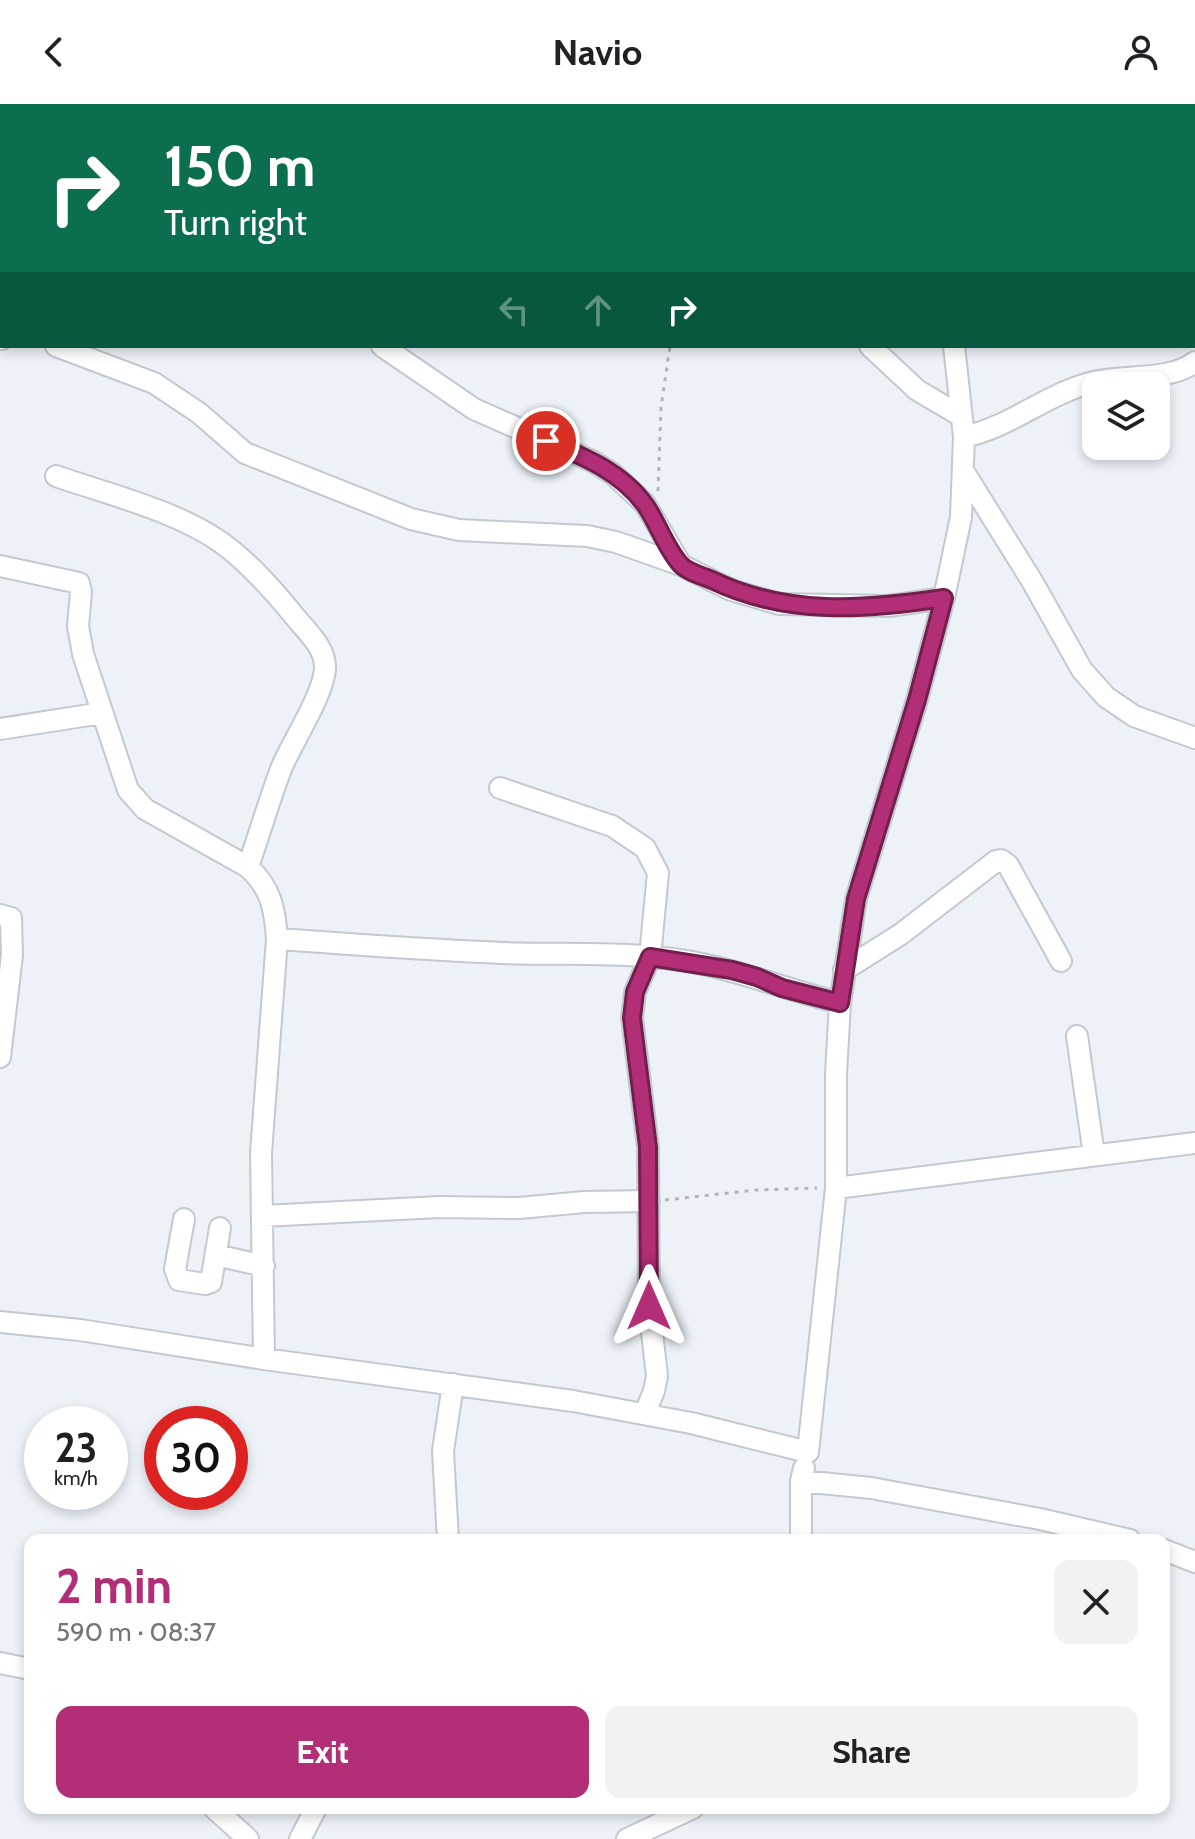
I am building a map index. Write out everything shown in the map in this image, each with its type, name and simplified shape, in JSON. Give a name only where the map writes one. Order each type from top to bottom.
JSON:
[{"type":"street","points":[[61,348],[154,383],[199,413],[245,453],[411,519],[459,530],[587,536],[616,542],[681,565],[731,590],[779,604],[889,606],[944,598]]},
{"type":"street","points":[[385,348],[474,409],[592,461],[613,474],[645,504],[681,565]]},
{"type":"street","points":[[872,348],[917,390],[961,416]]},
{"type":"street","points":[[801,1534],[801,1481],[808,1452],[836,1188],[836,1074],[844,970],[856,899],[913,714],[944,598],[961,517],[964,437],[954,348]]},
{"type":"street","points":[[964,437],[1002,426],[1067,389],[1110,378],[1181,371],[1195,362]]},
{"type":"street","points":[[964,472],[1032,581],[1082,670],[1120,708],[1195,738]]},
{"type":"street","points":[[56,476],[163,514],[217,539],[232,550],[283,602],[325,657],[324,678],[281,771],[248,867]]},
{"type":"street","points":[[0,566],[79,583],[80,637],[120,772],[134,799],[161,819],[248,867],[261,879],[275,909],[277,939],[261,1153],[264,1359]]},
{"type":"street","points":[[0,729],[102,713]]},
{"type":"street","points":[[500,788],[612,826],[645,848],[658,873],[650,957],[635,992],[632,1018],[648,1147],[649,1306],[657,1376],[645,1413]]},
{"type":"street","points":[[844,970],[901,934],[1001,860],[1008,865],[1061,961]]},
{"type":"street","points":[[0,915],[11,918],[13,943],[0,1057]]},
{"type":"street","points":[[277,939],[502,953],[650,957],[732,970],[782,988],[840,1003]]},
{"type":"street","points":[[1077,1036],[1094,1155]]},
{"type":"street","points":[[836,1188],[1195,1143]]},
{"type":"street","points":[[263,1216],[649,1201]]},
{"type":"street","points":[[184,1219],[176,1278],[209,1283],[213,1279],[220,1228]]},
{"type":"street","points":[[216,1255],[264,1266]]},
{"type":"street","points":[[0,1322],[80,1330],[645,1413],[808,1452]]},
{"type":"street","points":[[448,1534],[443,1451],[453,1384]]},
{"type":"street","points":[[801,1481],[871,1488],[1104,1534]]},
{"type":"street","points":[[1170,1552],[1195,1562]]},
{"type":"street","points":[[0,1663],[24,1668]]},
{"type":"street","points":[[221,1814],[248,1839]]},
{"type":"street","points":[[300,1839],[313,1814]]},
{"type":"street","points":[[627,1839],[680,1814]]},
{"type":"path","points":[[658,494],[661,407],[670,348]]},
{"type":"path","points":[[649,1201],[756,1190],[836,1188]]},
{"type":"route","points":[[546,441],[613,474],[645,504],[681,565],[731,590],[779,604],[817,607],[889,606],[944,598],[917,700],[856,899],[840,1003],[782,988],[732,970],[650,957],[635,992],[633,1042],[648,1147],[649,1306]]}]
